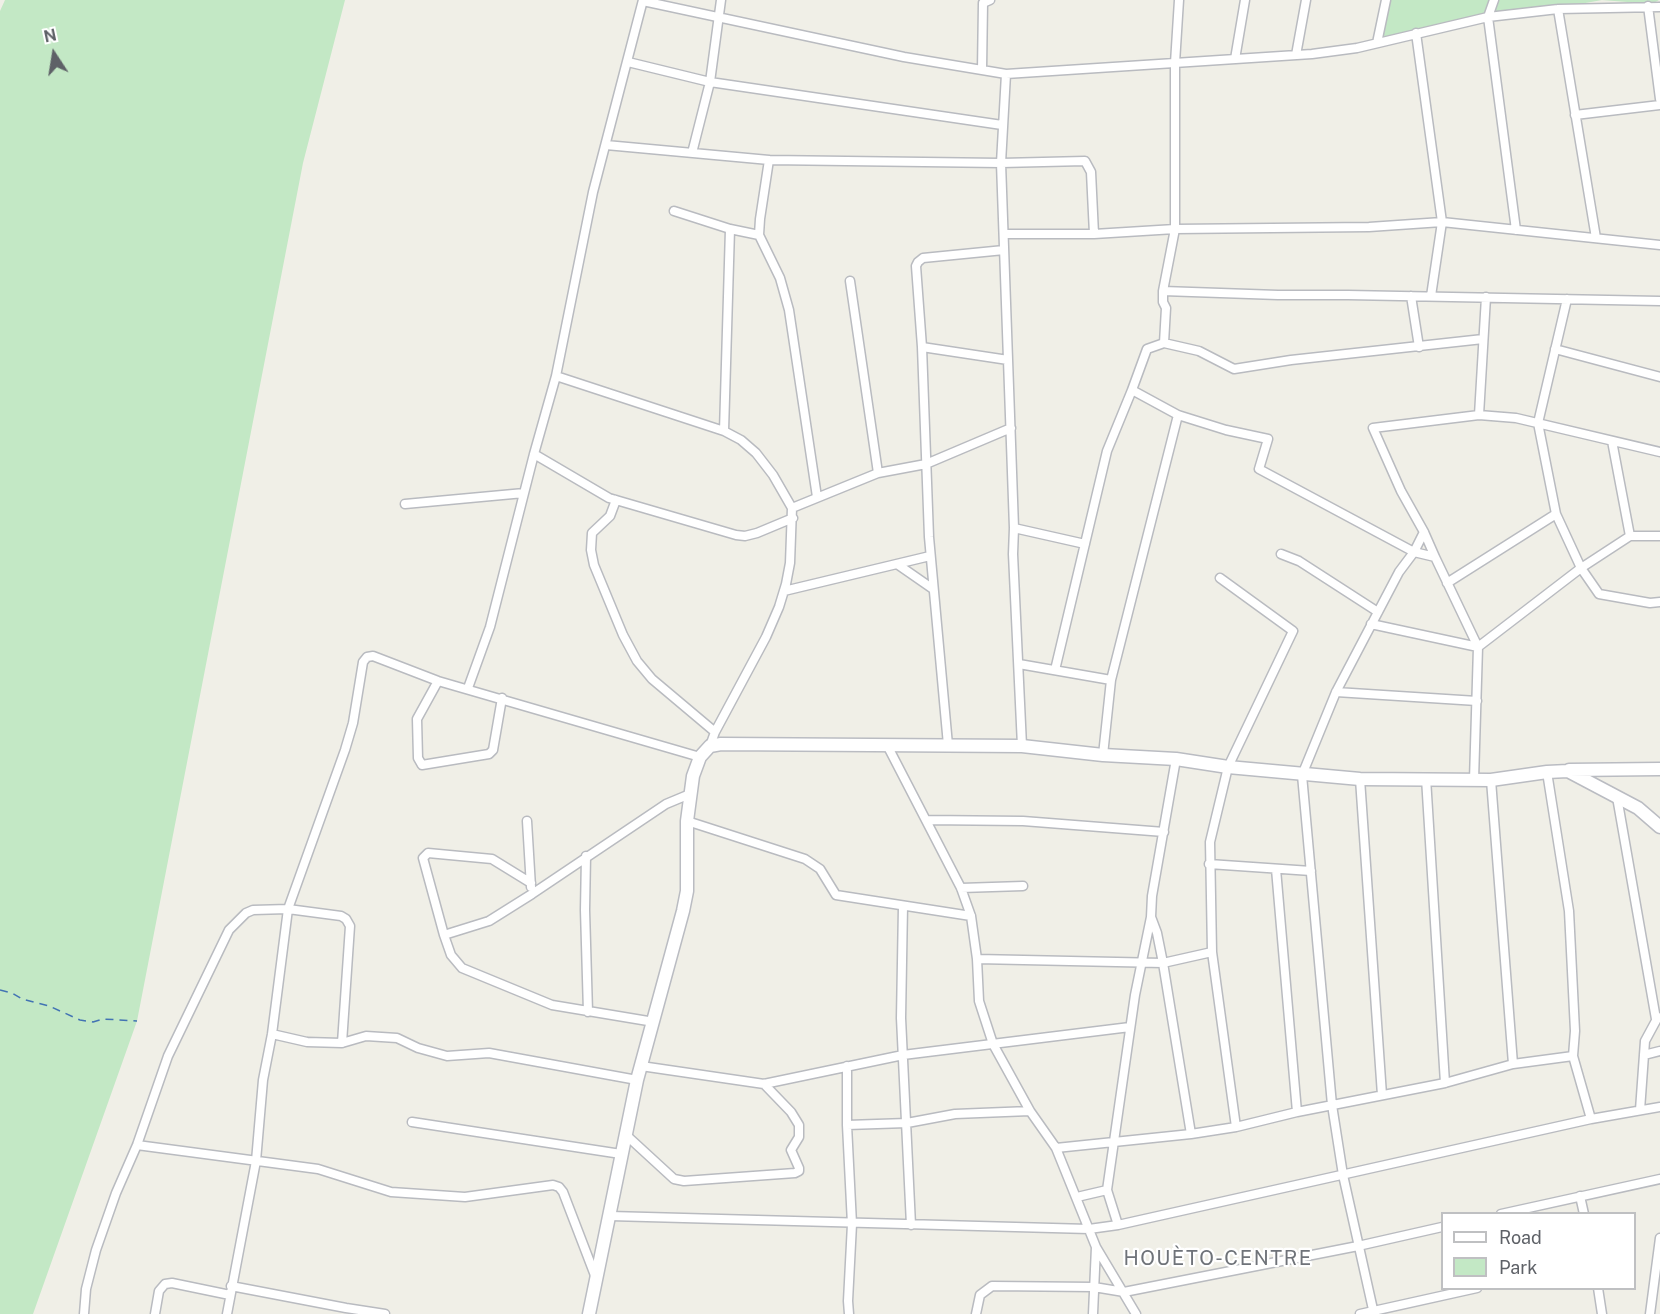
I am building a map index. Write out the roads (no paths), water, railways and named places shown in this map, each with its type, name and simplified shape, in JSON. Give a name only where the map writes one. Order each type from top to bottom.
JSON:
[{"type":"street","points":[[468,688],[489,627],[556,376],[593,192],[643,0],[904,57],[1006,74],[1296,55],[1357,48],[1488,17],[1558,9],[1660,7]]},
{"type":"street","points":[[692,153],[710,82],[722,0]]},
{"type":"street","points":[[982,70],[984,3],[990,0]]},
{"type":"street","points":[[1164,343],[1166,308],[1163,302],[1163,291],[1175,229],[1175,63],[1179,0]]},
{"type":"street","points":[[1235,59],[1245,0]]},
{"type":"street","points":[[1296,55],[1306,0]]},
{"type":"street","points":[[1377,43],[1386,0]]},
{"type":"street","points":[[1494,0],[1488,17],[1516,230]]},
{"type":"street","points":[[1648,6],[1660,99]]},
{"type":"street","points":[[1558,9],[1596,238]]},
{"type":"street","points":[[1416,33],[1442,222],[1431,296]]},
{"type":"street","points":[[628,62],[710,82],[1002,125]]},
{"type":"street","points":[[1006,74],[1001,163],[1011,428],[1013,554],[1022,746]]},
{"type":"street","points":[[1575,115],[1660,105]]},
{"type":"street","points":[[606,145],[769,160],[1001,163],[1085,161],[1090,172],[1094,234]]},
{"type":"street","points":[[769,160],[759,235],[780,278],[789,310],[817,497]]},
{"type":"street","points":[[674,211],[730,229],[759,235]]},
{"type":"street","points":[[1004,234],[1369,227],[1442,222],[1660,245]]},
{"type":"street","points":[[724,431],[730,229]]},
{"type":"street","points":[[948,745],[930,556],[922,347],[916,275],[918,262],[923,258],[1004,250]]},
{"type":"street","points":[[850,281],[878,473]]},
{"type":"street","points":[[1163,291],[1660,301]]},
{"type":"street","points":[[1411,296],[1419,346]]},
{"type":"street","points":[[1479,416],[1486,297]]},
{"type":"street","points":[[1567,299],[1538,423],[1556,514],[1581,568],[1599,594],[1650,603],[1660,602]]},
{"type":"street","points":[[1055,670],[1107,451],[1147,349],[1164,343],[1199,351],[1234,369],[1291,360],[1483,339]]},
{"type":"street","points":[[922,347],[1008,360]]},
{"type":"street","points":[[1555,349],[1660,377]]},
{"type":"street","points":[[556,376],[724,431],[741,440],[756,453],[773,475],[792,507],[793,518],[790,563],[784,591],[766,637],[715,732],[710,746],[700,757],[693,776],[687,821],[687,891],[625,1134],[589,1314]]},
{"type":"street","points":[[1132,390],[1178,415],[1226,430],[1268,439],[1259,469],[1414,552],[1435,557]]},
{"type":"street","points":[[1103,755],[1111,680],[1178,415]]},
{"type":"street","points":[[1474,780],[1478,646],[1424,532],[1401,491],[1373,428],[1479,416],[1516,418],[1660,452]]},
{"type":"street","points":[[792,507],[878,473],[926,464],[1011,428]]},
{"type":"street","points":[[1612,441],[1630,536]]},
{"type":"street","points":[[534,454],[616,500],[736,535],[745,536],[757,533],[793,518]]},
{"type":"street","points":[[405,504],[524,493]]},
{"type":"street","points":[[616,500],[610,516],[592,533],[591,550],[594,565],[623,635],[637,662],[652,679],[715,732]]},
{"type":"street","points":[[1447,583],[1556,514]]},
{"type":"street","points":[[1014,528],[1085,544]]},
{"type":"street","points":[[1374,1313],[1343,1175],[1332,1105],[1302,775],[1336,692],[1399,572],[1414,552],[1424,532]]},
{"type":"street","points":[[1371,624],[1478,646],[1581,568],[1630,536],[1660,536]]},
{"type":"street","points":[[1281,554],[1299,561],[1378,612]]},
{"type":"street","points":[[784,591],[930,556]]},
{"type":"street","points":[[897,564],[933,589]]},
{"type":"street","points":[[1220,578],[1293,631],[1228,767],[1210,842],[1212,952],[1236,1127]]},
{"type":"street","points":[[227,1314],[256,1161],[263,1080],[272,1034],[288,909],[345,750],[353,723],[363,662],[367,657],[373,656],[438,681],[700,757]]},
{"type":"street","points":[[1019,664],[1111,680]]},
{"type":"street","points":[[438,681],[417,719],[418,758],[422,765],[489,754],[493,750],[502,699]]},
{"type":"street","points":[[1336,692],[1477,701]]},
{"type":"street","points":[[710,746],[721,744],[1022,746],[1103,755],[1176,759],[1228,767],[1360,779],[1491,780],[1547,772],[1660,769]]},
{"type":"street","points":[[887,745],[961,888],[971,916],[977,958],[979,1001],[993,1044],[1030,1111],[1056,1148],[1096,1247],[1136,1314]]},
{"type":"street","points":[[1118,1225],[1107,1190],[1130,1027],[1176,759]]},
{"type":"street","points":[[1568,771],[1638,808],[1660,827]]},
{"type":"street","points":[[1547,772],[1569,911],[1575,1031],[1573,1056],[1591,1119]]},
{"type":"street","points":[[1426,778],[1445,1083]]},
{"type":"street","points":[[1360,779],[1382,1095]]},
{"type":"street","points":[[1491,780],[1513,1064]]},
{"type":"street","points":[[444,935],[489,921],[666,804],[690,794]]},
{"type":"street","points":[[1617,797],[1658,1017],[1645,1041],[1640,1110]]},
{"type":"street","points":[[926,820],[1023,821],[1164,832]]},
{"type":"street","points":[[527,821],[532,894]]},
{"type":"street","points":[[687,821],[805,859],[820,869],[836,895],[971,916]]},
{"type":"street","points":[[531,883],[492,859],[428,853],[423,858],[451,955],[462,968],[552,1005],[654,1022]]},
{"type":"street","points":[[586,856],[588,1012]]},
{"type":"street","points":[[1209,864],[1311,871]]},
{"type":"street","points":[[1276,868],[1297,1112]]},
{"type":"street","points":[[961,888],[1023,886]]},
{"type":"street","points":[[903,906],[903,1055],[911,1225]]},
{"type":"street","points":[[84,1314],[86,1289],[96,1250],[175,1040],[229,930],[246,913],[253,910],[288,909],[341,916],[346,919],[350,926],[342,1043]]},
{"type":"street","points":[[1150,917],[1157,933],[1163,963],[1191,1134]]},
{"type":"street","points":[[977,958],[1163,963],[1212,952]]},
{"type":"street","points":[[641,1066],[764,1084],[903,1055],[1130,1027]]},
{"type":"street","points":[[272,1034],[307,1042],[342,1043],[366,1036],[397,1038],[418,1048],[447,1056],[489,1053],[638,1080]]},
{"type":"street","points":[[1644,1055],[1660,1051]]},
{"type":"street","points":[[1056,1148],[1236,1127],[1297,1112],[1445,1083],[1513,1064],[1573,1056]]},
{"type":"street","points":[[847,1066],[847,1125],[852,1224],[849,1314]]},
{"type":"street","points":[[625,1134],[674,1179],[684,1182],[795,1173],[799,1171],[799,1168],[791,1150],[799,1137],[799,1125],[764,1084]]},
{"type":"street","points":[[610,1216],[1089,1229],[1118,1225],[1591,1119],[1660,1107]]},
{"type":"street","points":[[847,1125],[907,1123],[955,1114],[1030,1111]]},
{"type":"street","points":[[412,1122],[621,1154]]},
{"type":"street","points":[[137,1145],[318,1170],[391,1192],[465,1197],[553,1185],[559,1187],[596,1278]]},
{"type":"street","points":[[1510,1212],[1660,1179]]},
{"type":"street","points":[[1077,1197],[1107,1190]]},
{"type":"street","points":[[1580,1196],[1584,1212]]},
{"type":"street","points":[[976,1314],[980,1295],[992,1286],[1094,1287],[1124,1292],[1441,1227]]},
{"type":"street","points":[[1650,1314],[1658,1287],[1660,1238]]},
{"type":"street","points":[[1093,1314],[1096,1247]]},
{"type":"street","points":[[156,1314],[159,1291],[165,1284],[172,1283],[385,1314]]},
{"type":"street","points":[[1360,1314],[1374,1313],[1469,1290]]},
{"type":"street","points":[[1598,1290],[1602,1314]]},
{"type":"district","name":"HOUÈTO-CENTRE","points":[[1218,1259]]}]
